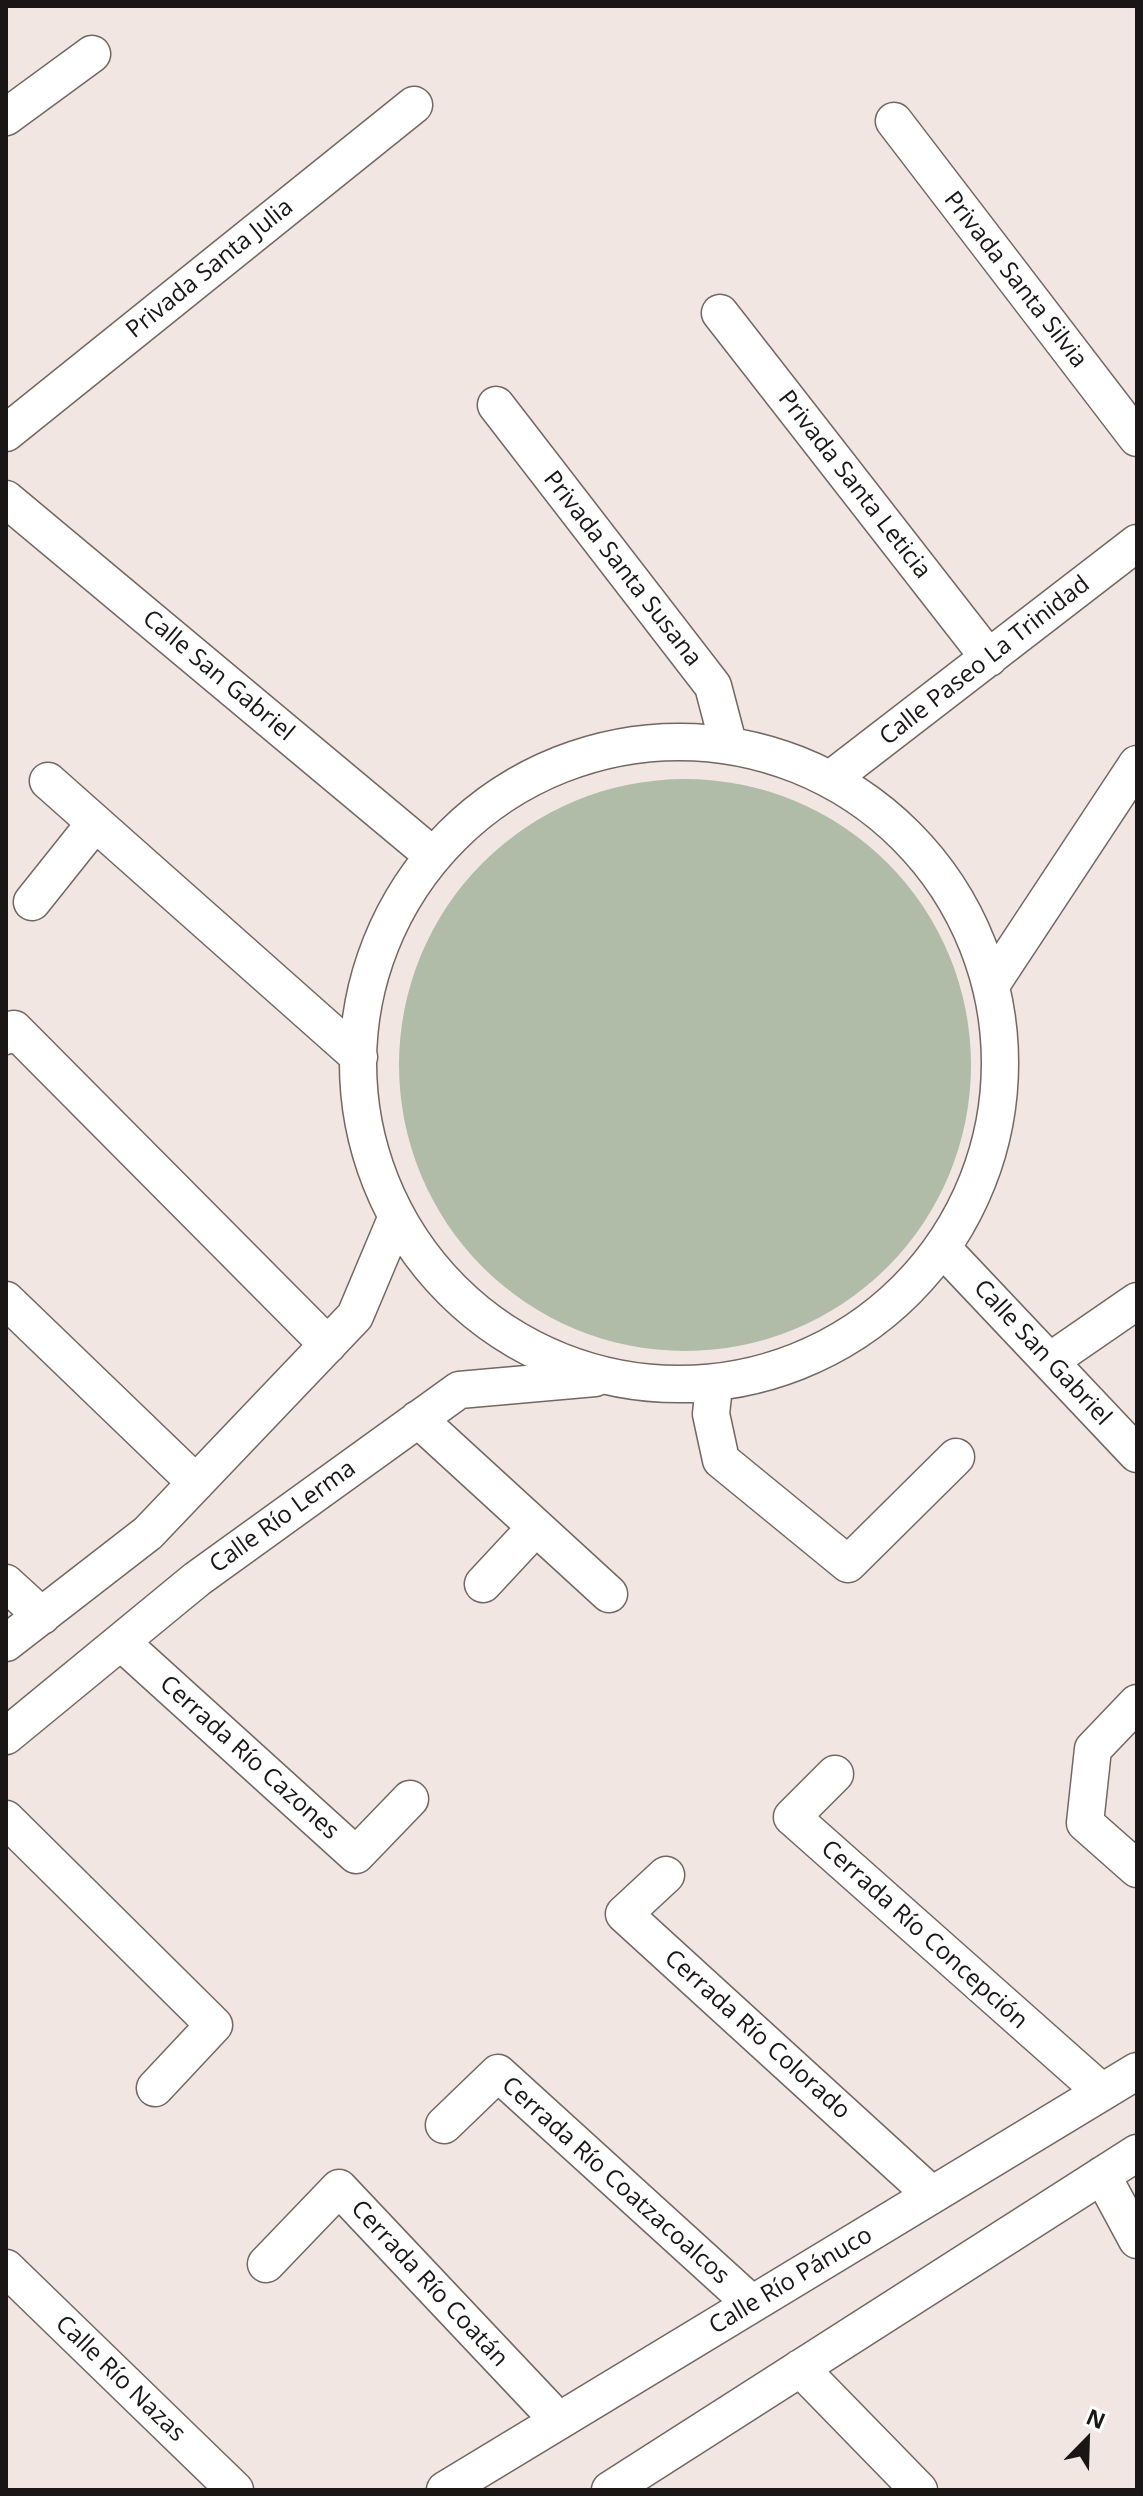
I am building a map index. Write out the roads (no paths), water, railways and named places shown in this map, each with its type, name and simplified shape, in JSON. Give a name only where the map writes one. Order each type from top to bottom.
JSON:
[{"type":"street","points":[[6,117],[92,54]]},
{"type":"street","name":"Privada Santa Julia","points":[[6,433],[414,105]]},
{"type":"street","name":"Privada Santa Silvia","points":[[894,121],[1137,438]]},
{"type":"street","name":"Privada Santa Leticia","points":[[720,313],[989,658]]},
{"type":"street","name":"Privada Santa Susana","points":[[496,405],[713,686],[728,743]]},
{"type":"street","name":"Calle San Gabriel","points":[[6,499],[431,854]]},
{"type":"street","name":"Calle Paseo La Trinidad","points":[[832,778],[1137,543]]},
{"type":"street","points":[[728,743],[832,778],[934,862],[995,979],[1002,1121],[947,1253],[860,1333],[714,1386],[596,1378],[479,1320],[395,1221],[356,1097],[368,967],[431,854],[515,783],[618,745],[728,743]]},
{"type":"street","points":[[995,979],[1137,764]]},
{"type":"street","points":[[48,781],[359,1057]]},
{"type":"street","points":[[32,902],[95,823]]},
{"type":"street","points":[[6,1036],[14,1029],[328,1345]]},
{"type":"street","points":[[6,1643],[148,1533],[355,1316],[395,1221]]},
{"type":"street","name":"Calle San Gabriel","points":[[947,1253],[1137,1454]]},
{"type":"street","points":[[6,1300],[196,1483]]},
{"type":"street","points":[[1050,1361],[1137,1301]]},
{"type":"street","name":"Calle Río Lerma","points":[[6,1736],[197,1579],[459,1390],[596,1378]]},
{"type":"street","points":[[714,1386],[711,1414],[721,1460],[848,1564],[956,1457]]},
{"type":"street","points":[[418,1419],[609,1594]]},
{"type":"street","points":[[483,1584],[536,1527]]},
{"type":"street","points":[[6,1583],[42,1616]]},
{"type":"street","name":"Cerrada Río Cazones","points":[[121,1642],[356,1855],[410,1799]]},
{"type":"street","points":[[1137,1703],[1093,1749],[1085,1823],[1137,1869]]},
{"type":"street","name":"Cerrada Río Concepción","points":[[835,1774],[792,1817],[1102,2092]]},
{"type":"street","points":[[6,1819],[214,2025],[155,2088]]},
{"type":"street","name":"Cerrada Río Colorado","points":[[666,1875],[624,1914],[932,2195]]},
{"type":"street","name":"Calle Río Pánuco","points":[[445,2490],[1137,2071]]},
{"type":"street","name":"Cerrada Río Coatzacoalcos","points":[[444,2125],[498,2073],[752,2304]]},
{"type":"street","points":[[610,2490],[1137,2153]]},
{"type":"street","points":[[1102,2175],[1137,2240]]},
{"type":"street","name":"Cerrada Río Coatán","points":[[266,2264],[339,2188],[559,2421]]},
{"type":"street","name":"Calle Río Nazas","points":[[6,2268],[235,2490]]},
{"type":"street","points":[[800,2368],[919,2490]]}]
